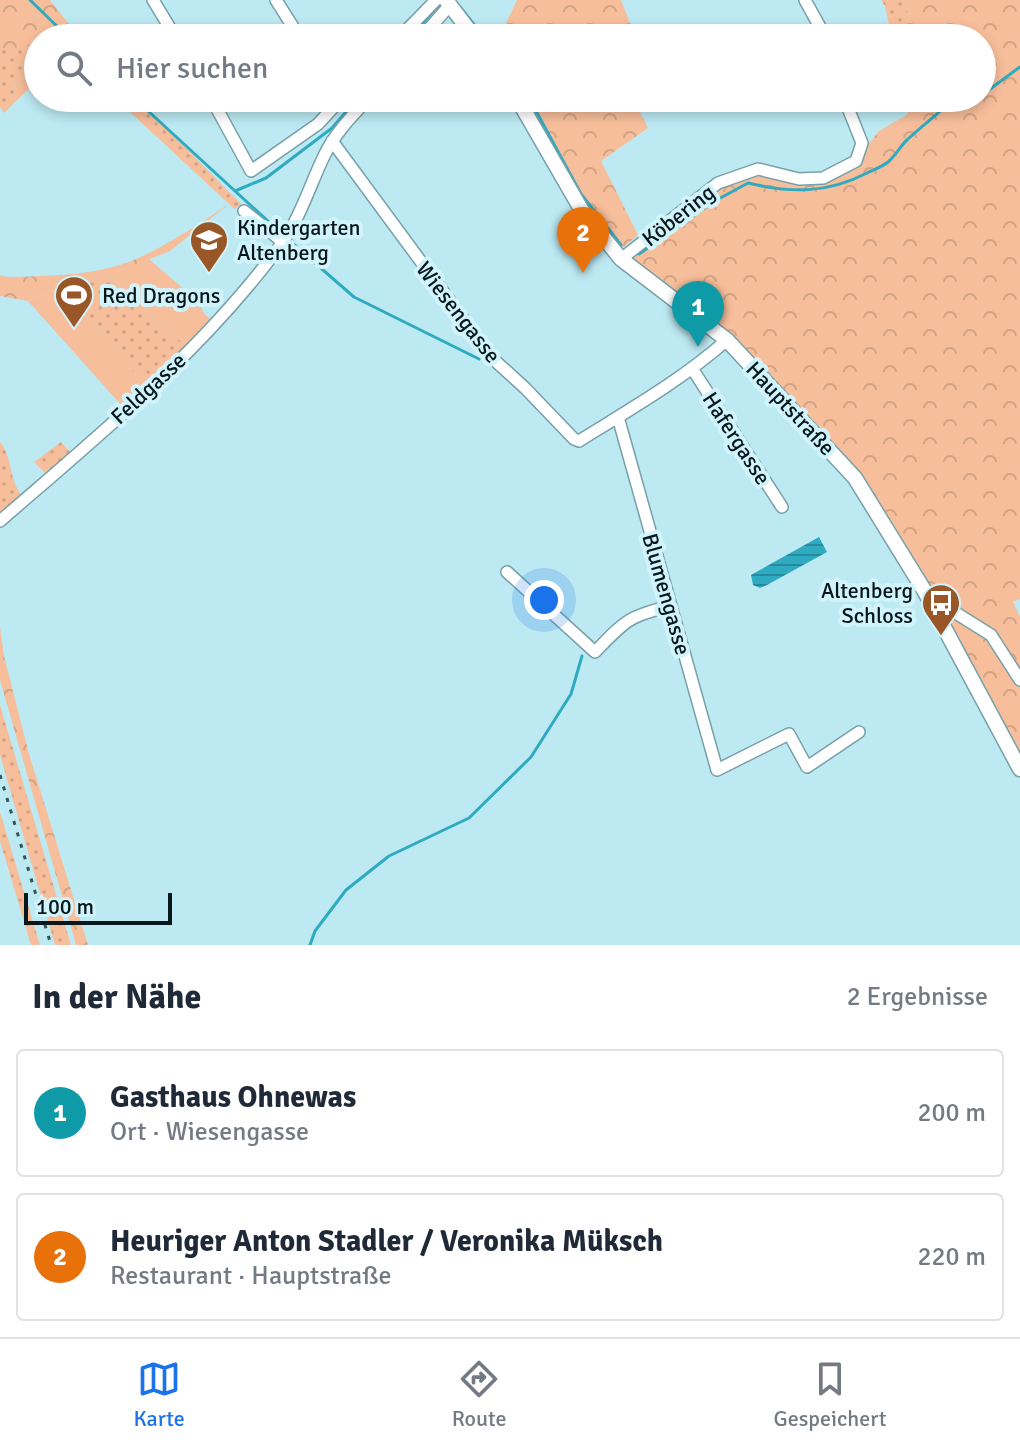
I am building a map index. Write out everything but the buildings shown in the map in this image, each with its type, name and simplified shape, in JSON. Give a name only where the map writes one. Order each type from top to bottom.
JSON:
[{"type":"main road","points":[[444,2],[463,24]]},
{"type":"main road","name":"Hauptstraße","points":[[525,112],[581,209],[621,259],[727,340],[847,468],[925,592],[1020,769]]},
{"type":"street","points":[[153,0],[168,24]]},
{"type":"street","points":[[276,0],[291,24]]},
{"type":"street","points":[[805,0],[818,24]]},
{"type":"street","points":[[416,24],[444,2]]},
{"type":"street","points":[[430,24],[444,2]]},
{"type":"street","points":[[219,112],[251,171],[318,124],[329,112]]},
{"type":"street","name":"Feldgasse","points":[[0,521],[177,364],[283,242],[305,204],[332,141],[357,112]]},
{"type":"street","name":"Köbering","points":[[621,259],[718,183],[758,169],[787,177],[823,178],[856,161],[862,143],[850,112]]},
{"type":"street","name":"Wiesengasse","points":[[332,141],[492,358],[574,439],[579,441],[693,370],[727,340]]},
{"type":"street","points":[[244,211],[283,242]]},
{"type":"street","name":"Hafergasse","points":[[693,370],[782,507]]},
{"type":"street","name":"Blumengasse","points":[[618,417],[717,770],[789,734],[807,767],[859,732]]},
{"type":"street","points":[[507,572],[595,652],[620,625],[636,614],[671,606]]},
{"type":"street","points":[[925,592],[991,635],[1020,680]]},
{"type":"green space","points":[[0,0],[50,0],[69,24],[24,24],[24,46],[5,50],[0,42]]},
{"type":"green space","points":[[517,0],[621,0],[630,24],[506,24]]},
{"type":"green space","points":[[881,0],[902,0],[908,11],[900,24],[889,24]]},
{"type":"green space","points":[[902,0],[1020,0],[1020,599],[1013,602],[1020,617],[1020,674],[993,633],[928,591],[858,472],[729,338],[626,258],[725,184],[759,172],[806,183],[826,183],[846,173],[879,131],[908,112],[996,112],[996,24],[900,24],[908,11]]},
{"type":"green space","points":[[24,40],[24,76],[14,87],[16,101],[4,113],[0,107],[0,42],[6,50]]},
{"type":"green space","points":[[24,76],[24,93],[16,101],[14,87]]},
{"type":"green space","points":[[130,112],[151,112],[241,204],[235,209]]},
{"type":"green space","points":[[528,112],[640,112],[648,128],[601,161],[638,235],[620,250],[573,189]]},
{"type":"green space","points":[[229,204],[170,251],[28,301],[0,296],[0,275],[69,274],[116,266],[157,249]]},
{"type":"green space","points":[[149,259],[200,303],[204,314],[211,319],[187,346],[109,275]]},
{"type":"green space","points":[[109,275],[187,346],[152,381],[137,376],[59,288]]},
{"type":"green space","name":"Red Dragons","points":[[59,288],[137,376],[152,381],[123,407],[28,301]]},
{"type":"green space","points":[[0,442],[22,496],[0,515]]},
{"type":"green space","points":[[61,442],[70,452],[46,474],[34,462]]},
{"type":"green space","points":[[934,601],[988,638],[1020,686],[1020,762]]},
{"type":"green space","points":[[0,627],[4,656],[29,754],[88,945],[76,945],[0,680]]},
{"type":"green space","points":[[0,705],[71,945],[55,945],[0,755]]},
{"type":"green space","points":[[0,812],[40,945],[31,945],[0,841]]},
{"type":"water","points":[[819,537],[827,552],[767,585],[760,588],[753,585],[751,575]]},
{"type":"waterway","points":[[30,0],[55,24]]},
{"type":"waterway","points":[[460,7],[474,24]]},
{"type":"waterway","points":[[422,24],[436,8]]},
{"type":"waterway","points":[[996,85],[1020,67]]},
{"type":"waterway","points":[[149,112],[235,191],[266,178],[332,128],[346,112]]},
{"type":"waterway","points":[[537,112],[581,194],[621,245]]},
{"type":"waterway","points":[[639,254],[713,202],[748,183],[808,190],[837,185],[880,167],[939,112]]},
{"type":"waterway","points":[[235,191],[281,233]]},
{"type":"waterway","points":[[292,243],[354,297],[479,359]]},
{"type":"waterway","points":[[310,945],[315,931],[346,890],[389,856],[469,818],[531,757],[571,694],[582,656]]},
{"type":"railway","points":[[0,775],[51,945]]},
{"type":"place","name":"Heuriger Anton Stadler / Veronika Müksch","points":[[583,273]]},
{"type":"place","name":"Kindergarten Altenberg","points":[[209,274]]},
{"type":"place","name":"Red Dragons","points":[[74,329]]},
{"type":"place","name":"Gasthaus Ohnewas","points":[[698,347]]},
{"type":"place","name":"Altenberg Schloss","points":[[941,637]]}]
